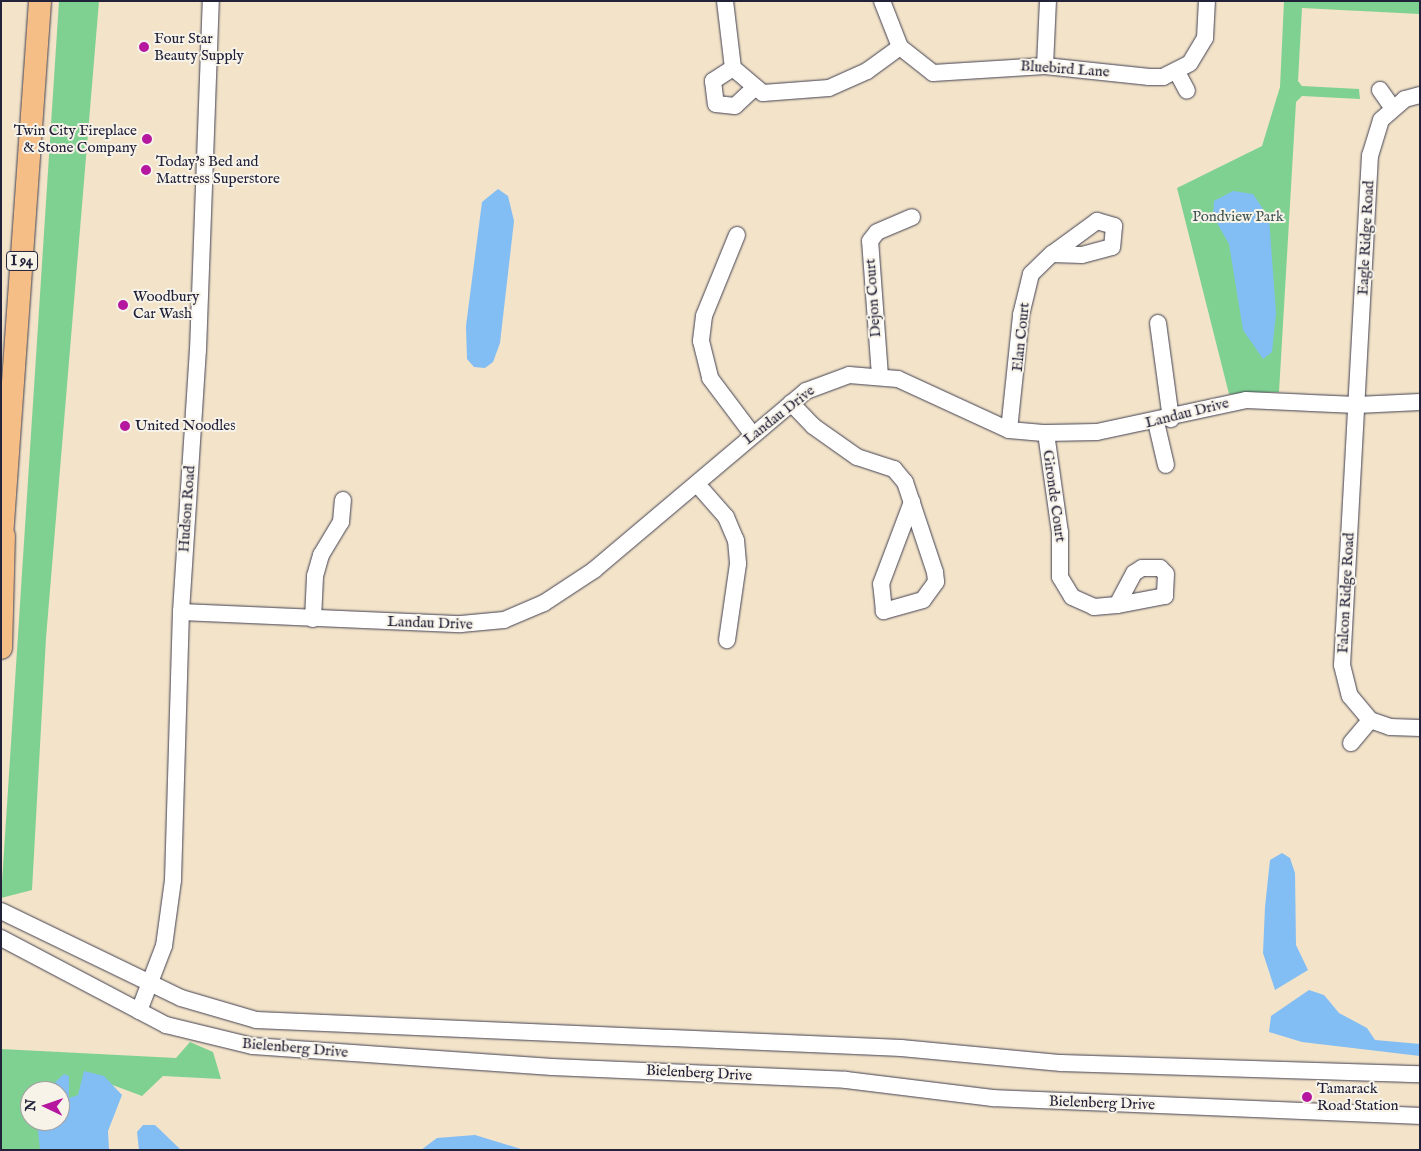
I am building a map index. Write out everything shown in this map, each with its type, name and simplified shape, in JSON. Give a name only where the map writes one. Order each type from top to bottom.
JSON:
[{"type":"highway","name":"I 94","points":[[1,551],[40,1]]},
{"type":"highway","points":[[1,648],[4,520]]},
{"type":"street","name":"Hudson Road","points":[[139,1011],[164,946],[171,905],[181,612],[198,350],[211,1]]},
{"type":"street","points":[[725,1],[733,68],[753,89],[785,94],[829,88],[867,71],[900,47]]},
{"type":"street","name":"Bluebird Lane","points":[[882,1],[900,47],[922,68],[944,75],[1044,66],[1149,77],[1177,72]]},
{"type":"street","points":[[1044,66],[1048,1]]},
{"type":"street","points":[[1187,91],[1177,72],[1190,63],[1205,38],[1207,1]]},
{"type":"street","points":[[733,68],[713,81],[716,104],[735,106],[753,89]]},
{"type":"street","points":[[1380,90],[1392,107],[1420,95]]},
{"type":"street","name":"Eagle Ridge Road","points":[[1357,405],[1370,155],[1374,135],[1392,107]]},
{"type":"street","name":"Dejon Court","points":[[880,376],[870,241],[883,228],[912,217]]},
{"type":"street","points":[[737,235],[713,291],[701,341],[710,378],[753,435]]},
{"type":"street","name":"Elan Court","points":[[1009,430],[1021,315],[1031,274],[1052,254]]},
{"type":"street","points":[[1158,323],[1166,466]]},
{"type":"street","name":"Landau Drive","points":[[181,612],[461,624],[504,620],[544,603],[594,570],[791,403],[835,377],[880,376],[932,392],[1009,430],[1046,434],[1098,432],[1163,420],[1246,400],[1357,405],[1420,402]]},
{"type":"street","points":[[791,403],[813,426],[857,457],[894,470],[905,482],[912,502],[936,582],[923,600],[884,611],[881,584],[912,502]]},
{"type":"street","name":"Falcon Ridge Road","points":[[1357,405],[1342,666],[1350,696],[1370,720]]},
{"type":"street","name":"Gironde Court","points":[[1046,434],[1060,532],[1060,577],[1079,602],[1094,607],[1118,605]]},
{"type":"street","points":[[697,484],[726,517],[736,540],[738,564],[727,640]]},
{"type":"street","points":[[313,619],[315,576],[321,555],[341,522],[344,500]]},
{"type":"street","points":[[1351,743],[1370,720],[1390,727],[1420,728]]},
{"type":"street","name":"Bielenberg Drive","points":[[1,911],[150,985],[211,1010],[283,1023],[736,1040],[1061,1063],[1420,1074]]},
{"type":"street","name":"Bielenberg Drive","points":[[1,938],[139,1011],[200,1036],[278,1048],[846,1080],[993,1098],[1420,1116]]},
{"type":"green space","points":[[59,1],[99,1],[46,638],[32,890],[1,898]]},
{"type":"green space","name":"Pondview Park","points":[[1284,1],[1420,1],[1420,14],[1302,8],[1298,81],[1302,86],[1359,89],[1360,99],[1302,96],[1296,102],[1279,392],[1229,394],[1177,188],[1262,146],[1280,87]]},
{"type":"green space","points":[[190,1042],[213,1052],[221,1079],[163,1076],[142,1096],[110,1084],[81,1084],[68,1150],[1,1150],[1,1049],[176,1058]]},
{"type":"water","points":[[498,189],[508,196],[514,221],[500,343],[493,362],[485,368],[474,367],[467,359],[466,326],[482,202]]},
{"type":"water","points":[[1233,191],[1253,194],[1269,218],[1276,313],[1272,352],[1263,359],[1243,330],[1229,244],[1213,216],[1214,201]]},
{"type":"water","points":[[1282,853],[1290,858],[1295,873],[1296,945],[1308,970],[1275,990],[1263,953],[1265,907],[1270,860]]},
{"type":"water","points":[[1309,990],[1324,995],[1339,1013],[1367,1028],[1375,1040],[1420,1044],[1420,1056],[1302,1042],[1269,1032],[1271,1016]]},
{"type":"water","points":[[84,1071],[104,1076],[122,1095],[108,1131],[109,1150],[40,1150],[38,1131],[70,1131],[70,1098],[78,1095]]},
{"type":"water","points":[[64,1074],[69,1076],[69,1081],[57,1081]]},
{"type":"water","points":[[143,1125],[155,1125],[181,1150],[139,1150],[137,1132]]},
{"type":"water","points":[[475,1135],[524,1150],[421,1150],[437,1138]]},
{"type":"place","name":"Four Star Beauty Supply","points":[[144,47]]},
{"type":"place","name":"Twin City Fireplace & Stone Company","points":[[147,139]]},
{"type":"place","name":"Today's Bed and Mattress Superstore","points":[[146,170]]},
{"type":"place","name":"Woodbury Car Wash","points":[[123,305]]},
{"type":"place","name":"United Noodles","points":[[125,426]]},
{"type":"place","name":"Tamarack Road Station","points":[[1307,1097]]}]
